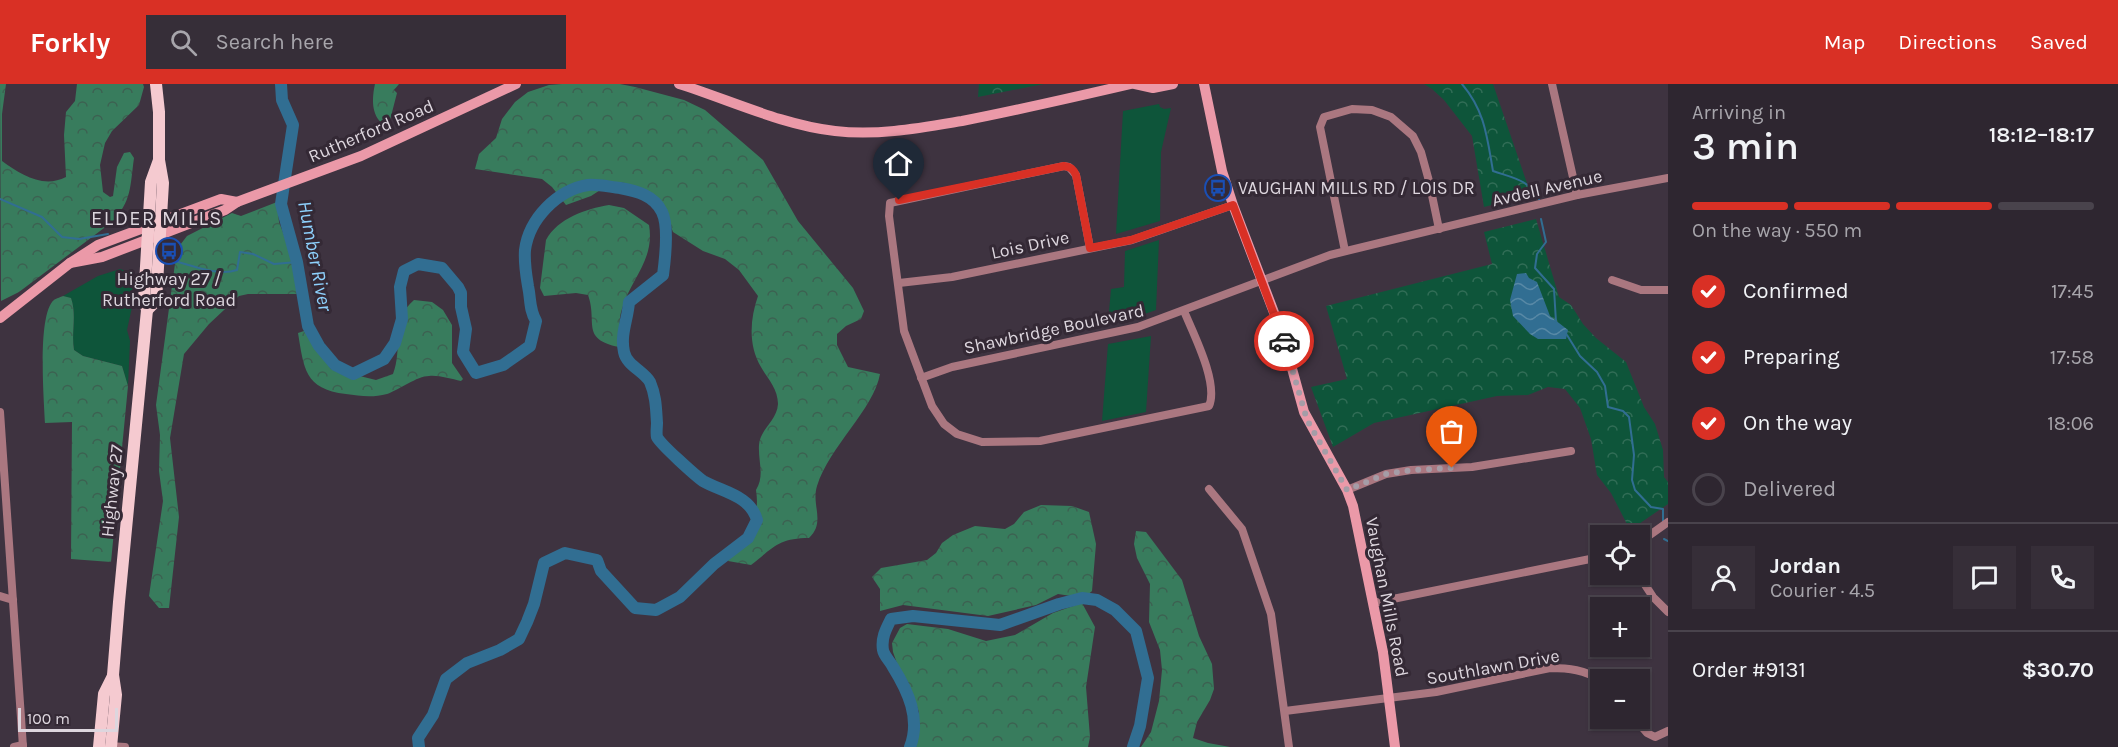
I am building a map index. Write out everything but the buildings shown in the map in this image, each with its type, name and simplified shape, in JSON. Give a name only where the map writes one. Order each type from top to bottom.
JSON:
[{"type":"main road","name":"Highway 27","points":[[147,310],[156,301],[162,220],[163,183],[159,160],[159,112],[156,84]]},
{"type":"main road","name":"Rutherford Road","points":[[70,263],[102,257],[225,210],[237,202],[361,156],[516,84]]},
{"type":"main road","points":[[679,84],[809,126],[835,131],[872,133],[911,130],[1035,107],[1133,84],[1153,88],[1173,84]]},
{"type":"main road","name":"Vaughan Mills Road","points":[[1204,84],[1220,163],[1233,205],[1283,336],[1307,420],[1347,490],[1358,524],[1383,652],[1395,747]]},
{"type":"main road","name":"Highway 27","points":[[105,746],[104,694],[113,675],[147,310],[144,300],[151,182],[159,160]]},
{"type":"main road","name":"Rutherford Road","points":[[0,318],[70,263],[98,245],[221,199],[237,202]]},
{"type":"street","points":[[1552,84],[1577,195]]},
{"type":"street","points":[[1345,251],[1320,127],[1324,117],[1352,109],[1372,110],[1391,117],[1413,136],[1426,171],[1439,228]]},
{"type":"street","points":[[1090,248],[1076,175],[1073,170],[1064,166],[890,203],[889,216],[904,331],[929,401],[944,424],[962,436],[982,442],[1052,439],[1209,406],[1211,398],[1208,376],[1184,311]]},
{"type":"street","name":"Avdell Avenue","points":[[1261,280],[1315,259],[1345,251],[1577,195],[1668,178]]},
{"type":"street","name":"Lois Drive","points":[[899,283],[952,277],[1131,240],[1233,205]]},
{"type":"street","name":"Shawbridge Boulevard","points":[[921,378],[952,367],[1138,327],[1261,280]]},
{"type":"street","points":[[1612,280],[1641,290],[1668,290]]},
{"type":"street","points":[[0,412],[23,746],[14,747]]},
{"type":"street","points":[[1347,490],[1386,474],[1412,470],[1472,467],[1571,451]]},
{"type":"street","points":[[1209,489],[1242,529],[1271,614],[1289,747]]},
{"type":"street","points":[[1650,535],[1668,522]]},
{"type":"street","points":[[1373,603],[1590,560]]},
{"type":"street","points":[[1645,585],[1668,612]]},
{"type":"street","points":[[0,596],[13,600]]},
{"type":"street","name":"Southlawn Drive","points":[[1285,711],[1436,692],[1550,668],[1567,668],[1590,675]]},
{"type":"street","points":[[1644,729],[1655,737],[1668,731]]},
{"type":"street","points":[[105,746],[125,747]]},
{"type":"green space","points":[[0,84],[6,84],[2,114],[2,161],[16,171],[40,181],[66,177],[64,135],[66,112],[75,101],[77,84],[143,84],[144,87],[139,105],[112,131],[105,143],[100,165],[103,192],[110,197],[113,196],[117,167],[124,153],[130,152],[134,158],[129,193],[119,214],[112,222],[19,292],[1,301]]},
{"type":"green space","points":[[375,84],[399,84],[394,90],[397,93],[390,120],[383,124],[374,111]]},
{"type":"green space","points":[[620,84],[684,100],[705,110],[763,160],[798,221],[853,288],[864,311],[861,319],[846,326],[837,334],[837,345],[848,367],[880,374],[876,387],[861,415],[823,471],[816,493],[817,526],[809,538],[784,542],[751,565],[728,561],[746,536],[754,520],[756,490],[761,474],[760,439],[775,415],[778,404],[774,389],[757,359],[752,341],[753,314],[758,296],[739,270],[725,259],[703,251],[673,232],[669,222],[647,195],[634,186],[611,183],[591,196],[566,205],[552,187],[542,179],[475,169],[479,154],[496,138],[502,119],[515,102],[528,92],[549,85]]},
{"type":"green space","points":[[979,84],[1044,84],[978,97]]},
{"type":"green space","points":[[1424,84],[1493,84],[1531,195],[1484,207],[1472,136],[1444,100]]},
{"type":"green space","points":[[1159,104],[1164,109],[1171,108],[1161,152],[1160,221],[1116,234],[1123,111]]},
{"type":"green space","points":[[277,202],[279,222],[295,264],[299,294],[239,296],[209,324],[184,354],[170,438],[179,517],[169,608],[159,608],[149,596],[163,501],[159,471],[160,435],[156,405],[177,249],[187,236],[232,213],[241,216]]},
{"type":"green space","points":[[609,205],[624,208],[649,225],[650,237],[649,249],[621,313],[619,347],[607,344],[595,334],[588,295],[576,293],[544,296],[540,288],[546,240],[551,232],[573,216]]},
{"type":"green space","points":[[1536,219],[1559,297],[1571,305],[1583,324],[1596,338],[1626,362],[1644,407],[1655,424],[1663,450],[1664,477],[1668,482],[1668,504],[1637,525],[1627,525],[1611,493],[1597,475],[1591,439],[1580,408],[1565,389],[1548,387],[1528,395],[1497,396],[1374,423],[1333,447],[1311,387],[1347,379],[1326,306],[1492,264],[1484,232]]},
{"type":"green space","points":[[1159,240],[1156,310],[1108,323],[1111,289],[1124,287],[1125,251]]},
{"type":"green space","points":[[120,269],[133,273],[132,307],[127,330],[130,341],[128,386],[122,366],[83,356],[74,350],[73,304],[71,298],[63,296],[98,276]]},
{"type":"green space","points":[[63,296],[71,298],[73,304],[74,350],[83,356],[122,366],[128,386],[111,562],[71,559],[72,422],[45,423],[43,339],[45,322],[54,300]]},
{"type":"green space","points":[[414,300],[432,302],[443,310],[452,325],[452,363],[463,379],[461,381],[437,376],[424,377],[387,394],[366,396],[332,391],[314,382],[308,375],[298,333],[310,329],[317,350],[331,369],[376,380],[393,374],[402,316]]},
{"type":"green space","points":[[1151,336],[1146,412],[1102,421],[1108,344]]},
{"type":"green space","points":[[1041,505],[1072,506],[1089,512],[1096,544],[1092,591],[1084,598],[1058,594],[1036,605],[988,616],[903,605],[880,611],[880,589],[872,577],[881,568],[927,560],[936,553],[942,543],[953,535],[975,526],[1005,529],[1014,524],[1024,512]]},
{"type":"green space","points":[[1136,531],[1146,532],[1182,580],[1199,636],[1212,664],[1214,689],[1197,722],[1193,738],[1230,747],[1141,747],[1151,732],[1159,701],[1162,670],[1160,650],[1149,622],[1150,584],[1137,558],[1134,544]]},
{"type":"green space","points":[[1082,603],[1095,627],[1086,687],[1090,737],[1088,747],[916,747],[919,712],[908,682],[893,652],[892,643],[900,628],[907,624],[948,629],[986,641],[1015,635],[1053,613]]},
{"type":"water","points":[[1526,273],[1529,278],[1537,282],[1550,316],[1568,330],[1566,339],[1538,339],[1513,316],[1510,300],[1517,274]]},
{"type":"waterway","name":"Humber River","points":[[281,84],[282,100],[293,125],[281,204],[297,262],[308,326],[319,346],[335,365],[353,374],[384,359],[395,343],[402,319],[400,287],[404,271],[418,264],[442,268],[458,287],[461,293],[461,307],[466,329],[463,352],[476,373],[503,365],[530,346],[536,321],[530,304],[525,250],[532,227],[546,208],[566,193],[588,185],[638,192],[659,206],[664,218],[666,234],[663,275],[629,302],[623,339],[624,352],[632,365],[650,382],[655,397],[657,437],[660,441],[703,481],[742,500],[757,520],[748,538],[714,564],[680,597],[656,610],[635,608],[601,571],[597,560],[565,553],[544,563],[534,604],[519,639],[500,650],[467,663],[446,679],[433,715],[418,738],[419,747]]},
{"type":"waterway","points":[[1462,84],[1480,114],[1487,136],[1493,171],[1525,183],[1539,199]]},
{"type":"waterway","points":[[0,199],[42,217],[62,237],[79,239],[108,234]]},
{"type":"waterway","points":[[1541,219],[1546,242],[1537,254],[1535,268],[1554,289],[1556,322]]},
{"type":"waterway","points":[[178,262],[223,272],[237,270],[240,252],[253,254],[274,264],[297,262]]},
{"type":"waterway","points":[[1567,335],[1580,356],[1597,372],[1605,386],[1608,407],[1623,411],[1629,417],[1634,455],[1632,480],[1635,490],[1651,507],[1663,509],[1663,521]]},
{"type":"waterway","points":[[1664,539],[1668,541]]},
{"type":"waterway","name":"Humber River","points":[[910,747],[914,726],[908,695],[883,650],[883,638],[891,619],[913,616],[1000,625],[1082,598],[1097,600],[1115,610],[1136,631],[1148,678],[1140,726],[1133,747]]},
{"type":"way so far","points":[[1284,341],[1307,420],[1347,490],[1386,474],[1452,468]]},
{"type":"place","name":"VAUGHAN MILLS RD / LOIS DR","points":[[1218,188]]},
{"type":"place","name":"Highway 27 / Rutherford Road","points":[[169,251]]},
{"type":"district","name":"ELDER MILLS","points":[[157,218]]},
{"type":"route","points":[[899,200],[1064,166],[1069,167],[1076,175],[1090,248],[1131,240],[1233,205],[1284,341]]}]
